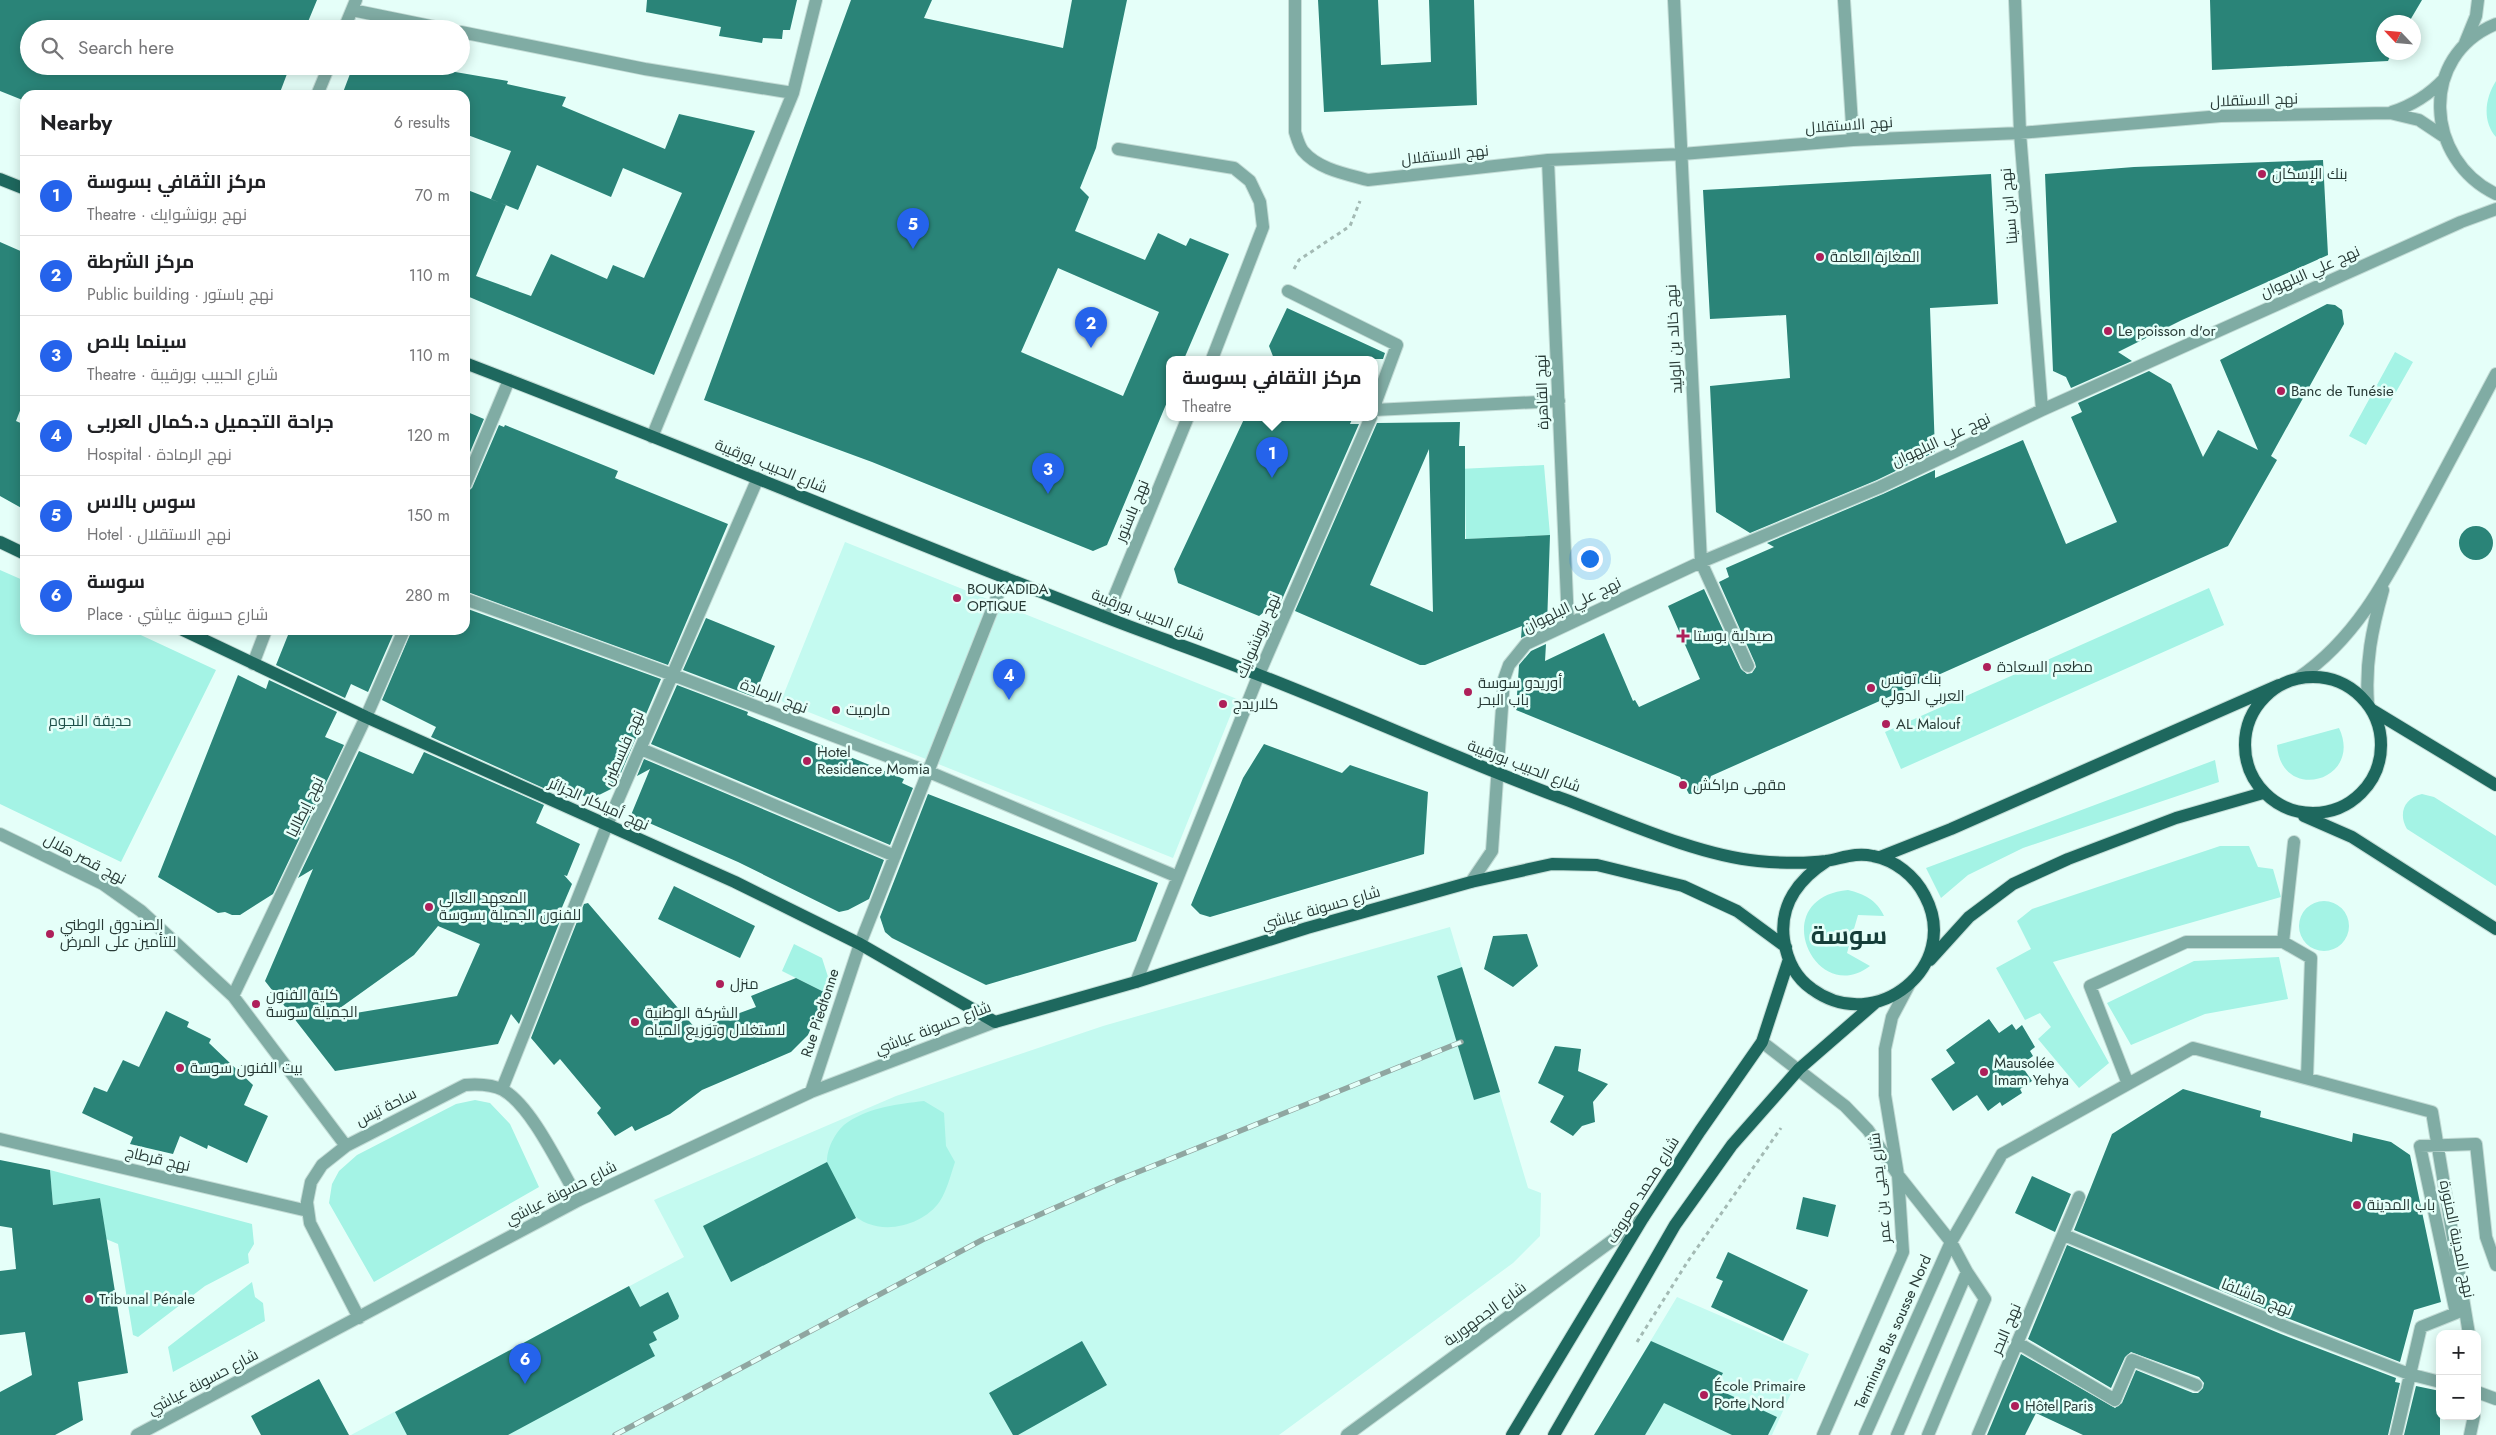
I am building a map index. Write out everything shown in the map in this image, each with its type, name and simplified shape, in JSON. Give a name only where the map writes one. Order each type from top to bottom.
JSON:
[{"type":"main road","points":[[0,179],[20,187]]},
{"type":"main road","name":"شارع الحبيب بورقيبة","points":[[470,365],[1106,618],[1259,674],[1498,774],[1660,835],[1727,856],[1776,862],[1827,861]]},
{"type":"main road","points":[[0,542],[20,552]]},
{"type":"main road","name":"نهج أميلكار الجزائر","points":[[193,635],[366,717],[735,882],[860,944],[995,1022]]},
{"type":"main road","points":[[1880,857],[1951,829],[2279,685],[2298,678],[2314,676],[2344,684],[2370,707],[2496,785]]},
{"type":"main road","points":[[2279,685],[2266,695],[2256,707],[2249,721],[2245,740],[2246,759],[2252,777],[2263,793],[2279,805],[2352,837],[2496,929]]},
{"type":"main road","points":[[2297,813],[2320,814],[2342,808],[2360,794],[2374,776],[2381,754],[2380,732],[2370,707]]},
{"type":"main road","points":[[1924,968],[1932,946],[1934,924],[1929,902],[1918,882],[1903,869],[1880,857],[1862,854],[1844,855],[1827,861],[1808,874],[1793,892],[1785,915],[1783,937],[1787,953],[1799,978],[1816,992],[1835,1002],[1854,1005],[1875,1003],[1894,996],[1909,985],[1924,968],[1969,917],[2013,884],[2068,859],[2176,818],[2233,804],[2263,793]]},
{"type":"main road","name":"شارع حسونة عياشي","points":[[995,1022],[1136,982],[1307,928],[1471,882],[1552,864],[1598,865],[1675,884],[1715,899],[1758,925],[1787,953]]},
{"type":"main road","name":"شارع محمد معروف","points":[[1512,1435],[1643,1218],[1700,1131],[1762,1042],[1787,953]]},
{"type":"main road","points":[[1554,1435],[1675,1226],[1732,1144],[1799,1069],[1875,1003]]},
{"type":"street","points":[[652,437],[793,93],[816,0]]},
{"type":"street","name":"نهج الاستقلال","points":[[1295,0],[1295,132],[1302,150],[1314,161],[1339,172],[1368,180],[1548,160],[1682,154],[1853,140],[2020,133],[2221,116],[2390,113],[2419,120],[2443,136]]},
{"type":"street","name":"نهج خالد بن الوليد","points":[[1674,0],[1701,562],[1748,666]]},
{"type":"street","points":[[1844,0],[1853,140]]},
{"type":"street","name":"نهج ابن سينا","points":[[2015,0],[2020,133],[2042,410]]},
{"type":"street","points":[[2478,0],[2476,16],[2463,46],[2452,62],[2444,79],[2440,98],[2440,117],[2443,136],[2452,156],[2465,174],[2482,187],[2496,194]]},
{"type":"street","points":[[348,20],[354,5],[412,20]]},
{"type":"street","points":[[2463,46],[2476,35],[2496,24]]},
{"type":"street","points":[[470,34],[645,69],[793,93]]},
{"type":"street","points":[[319,90],[325,75]]},
{"type":"street","name":"نهج الاستقلال","points":[[2390,113],[2418,101],[2433,91],[2444,79]]},
{"type":"street","points":[[1118,149],[1234,168],[1250,181],[1260,202],[1263,227],[1213,356]]},
{"type":"street","name":"نهج القاهرة","points":[[1548,160],[1568,623]]},
{"type":"street","name":"نهج علي البلهوان","points":[[1471,882],[1492,851],[1504,679],[1509,665],[1526,644],[1701,562],[1880,487],[2042,410],[2452,226],[2496,209]]},
{"type":"street","points":[[1288,291],[1397,345],[1378,397]]},
{"type":"street","points":[[2298,678],[2329,655],[2342,642],[2386,580],[2496,374]]},
{"type":"street","points":[[470,473],[509,380]]},
{"type":"street","points":[[1378,408],[1559,401]]},
{"type":"street","name":"نهج باستور","points":[[1106,618],[1186,421]]},
{"type":"street","name":"نهج برونشوايك","points":[[1136,982],[1259,674],[1368,421]]},
{"type":"street","name":"نهج فلسطين","points":[[502,1089],[607,825],[674,675],[758,478]]},
{"type":"street","name":"Rue Piedtonne","points":[[811,1092],[860,944],[1005,577]]},
{"type":"street","points":[[2370,707],[2367,664],[2370,636],[2386,580]]},
{"type":"street","name":"نهج الرمادة","points":[[470,602],[674,675],[929,772],[1178,877]]},
{"type":"street","points":[[253,664],[264,635]]},
{"type":"street","name":"نهج إيطاليا","points":[[233,996],[366,717],[402,635]]},
{"type":"street","points":[[641,749],[895,856]]},
{"type":"street","name":"نهج قصر هلال","points":[[0,834],[103,884],[123,897],[233,996],[346,1146]]},
{"type":"street","points":[[2283,942],[2294,842]]},
{"type":"street","points":[[2128,1084],[2090,986],[2186,942],[2283,942],[2311,958],[2307,1078]]},
{"type":"street","name":"شارع يحيى بن عمر","points":[[1822,1435],[1903,1252],[1898,1175],[1885,1094],[1885,1049],[1892,1017],[1909,985]]},
{"type":"street","name":"شارع حسونة عياشي","points":[[137,1435],[579,1200],[811,1092],[995,1022]]},
{"type":"street","name":"Terminus Bus sousse Nord","points":[[1762,1042],[1845,1106],[1868,1130],[1898,1175],[1951,1242],[1967,1272],[1985,1299],[1928,1435]]},
{"type":"street","points":[[1951,1242],[2002,1154],[2193,1048],[2432,1112],[2468,1330]]},
{"type":"street","name":"ساحة تيس","points":[[359,1318],[310,1223],[307,1202],[311,1182],[322,1164],[346,1146],[465,1085],[484,1084],[502,1089],[517,1100],[528,1114],[579,1200]]},
{"type":"street","name":"نهج قرطاج","points":[[0,1139],[308,1211]]},
{"type":"street","points":[[2437,1145],[2476,1144],[2486,1237],[2496,1265]]},
{"type":"street","name":"نهج المدينة المنورة","points":[[2409,1374],[2421,1327],[2456,1313],[2420,1146],[2437,1145]]},
{"type":"street","name":"نهج البحر","points":[[1978,1435],[2079,1197]]},
{"type":"street","name":"شارع الجمهورية","points":[[1346,1435],[1643,1218]]},
{"type":"street","name":"نهج هاشلفا","points":[[2064,1235],[2284,1326],[2409,1374],[2436,1381]]},
{"type":"street","name":"Terminus Bus sousse Nord","points":[[1865,1435],[1951,1242]]},
{"type":"street","points":[[1897,1435],[1967,1272]]},
{"type":"street","points":[[2018,1343],[2115,1400],[2132,1360],[2196,1385]]},
{"type":"street","points":[[2396,1435],[2409,1374]]},
{"type":"street","points":[[2481,1393],[2496,1399]]},
{"type":"street","points":[[2470,1435],[2473,1420]]},
{"type":"path","points":[[1288,291],[1291,276],[1299,260],[1350,226],[1368,180]]},
{"type":"path","points":[[1635,1345],[1688,1261],[1786,1121]]},
{"type":"shaded area","points":[[845,542],[1237,699],[1173,858],[781,701]]},
{"type":"shaded area","points":[[1450,927],[1528,1188],[1541,1193],[1540,1236],[1513,1263],[1279,1435],[351,1435],[684,1257],[654,1200],[896,1096],[1103,1026]]},
{"type":"shaded area","name":"École Primaire Porte Nord","points":[[1677,1297],[1809,1354],[1772,1435],[1594,1435]]},
{"type":"green space","points":[[2496,81],[2496,137],[2487,117],[2487,102]]},
{"type":"green space","points":[[2395,352],[2413,362],[2366,445],[2349,436]]},
{"type":"green space","points":[[1544,465],[1550,535],[1466,539],[1465,492],[1459,469]]},
{"type":"green space","name":"حديقة النجوم","points":[[0,570],[20,579],[20,635],[141,635],[216,670],[121,862],[0,804]]},
{"type":"green space","points":[[2209,588],[2224,625],[1901,769],[1885,732]]},
{"type":"green space","points":[[2339,728],[2344,746],[2340,761],[2331,772],[2319,778],[2305,780],[2292,775],[2282,763],[2277,745]]},
{"type":"green space","points":[[2215,760],[2219,782],[2023,848],[1968,875],[1941,898],[1926,868]]},
{"type":"green space","points":[[2422,794],[2434,797],[2496,836],[2496,886],[2407,829],[2403,818],[2404,807],[2411,799]]},
{"type":"green space","points":[[2220,846],[2249,846],[2258,867],[2273,869],[2281,897],[2053,962],[2109,1063],[2079,1088],[2038,1039],[2051,1027],[2040,1013],[2025,1020],[1996,968],[2031,949],[2017,921],[2032,909]]},
{"type":"green space","points":[[1848,890],[1874,902],[1884,916],[1858,915],[1847,953],[1870,966],[1850,975],[1832,973],[1817,963],[1807,947],[1804,929],[1809,911],[1823,897]]},
{"type":"green space","points":[[2319,901],[2329,901],[2342,908],[2349,921],[2349,931],[2342,944],[2329,951],[2319,951],[2310,947],[2303,940],[2299,931],[2299,921],[2303,912],[2310,905]]},
{"type":"green space","points":[[794,944],[822,958],[830,983],[826,993],[782,971]]},
{"type":"green space","points":[[2279,957],[2288,999],[2205,1014],[2131,1045],[2107,1003],[2194,961]]},
{"type":"green space","points":[[475,1100],[490,1103],[510,1124],[539,1187],[374,1282],[329,1203],[332,1184],[339,1171],[357,1155],[456,1104]]},
{"type":"green space","points":[[924,1101],[944,1113],[946,1146],[955,1162],[949,1182],[940,1201],[922,1218],[910,1223],[885,1227],[872,1225],[861,1220],[851,1212],[844,1202],[830,1172],[827,1156],[833,1139],[844,1125],[866,1113],[895,1105]]},
{"type":"green space","points":[[50,1170],[252,1224],[254,1244],[248,1254],[249,1263],[205,1286],[138,1337],[133,1335],[118,1244],[106,1239],[100,1198],[53,1205]]},
{"type":"green space","points":[[252,1282],[255,1297],[263,1303],[265,1321],[173,1372],[168,1347]]},
{"type":"building","points":[[0,0],[317,0],[309,20],[20,20],[20,75],[287,75],[281,90],[20,90],[20,99],[0,91]]},
{"type":"building","points":[[647,0],[797,0],[790,30],[783,30],[782,39],[763,38],[762,43],[719,36],[721,27],[646,12]]},
{"type":"building","points":[[851,0],[932,0],[924,18],[1063,48],[1072,0],[1127,0],[1096,148],[1080,188],[1089,197],[1075,231],[1145,260],[1158,233],[1186,246],[1190,238],[1229,254],[1185,356],[1166,356],[1166,405],[1107,545],[1093,551],[872,462],[704,400]],"holes":[[[1058,268],[1159,312],[1123,396],[1021,352]]]},
{"type":"building","points":[[1318,0],[1378,0],[1381,65],[1431,62],[1429,0],[1474,0],[1477,105],[1324,112]]},
{"type":"building","points":[[2210,0],[2422,0],[2413,15],[2376,15],[2376,60],[2388,61],[2212,70]]},
{"type":"building","points":[[350,75],[470,75],[508,81],[507,84],[566,97],[562,106],[665,149],[679,114],[755,131],[654,375],[470,297],[470,191],[491,199],[511,151],[470,136],[470,90],[344,90]],"holes":[[[537,165],[611,197],[623,168],[682,193],[644,278],[613,265],[607,279],[551,254],[531,296],[476,276],[506,205],[518,210]]]},
{"type":"building","points":[[2323,160],[2328,255],[2182,320],[2118,352],[2132,361],[2071,388],[2066,377],[2053,371],[2045,174],[2134,167]]},
{"type":"building","points":[[1991,174],[1998,304],[1930,308],[1935,452],[1877,480],[1750,533],[1716,512],[1710,386],[1790,378],[1786,315],[1710,319],[1703,190]]},
{"type":"building","points":[[0,242],[20,251],[20,411],[16,421],[20,423],[20,507],[0,496]]},
{"type":"building","points":[[2327,304],[2335,305],[2342,310],[2344,324],[2271,456],[2277,460],[2228,546],[1711,776],[1706,791],[1698,793],[1689,794],[1680,777],[1516,710],[1519,665],[1531,651],[1546,644],[1545,661],[1604,633],[1633,701],[1635,700],[1639,707],[1700,679],[1668,606],[1704,589],[1741,669],[1747,674],[1752,673],[1756,667],[1755,663],[1719,582],[1729,577],[1726,568],[1774,547],[1767,543],[1935,470],[1935,478],[2023,440],[2066,544],[2117,522],[2071,417],[2082,412],[2078,403],[2149,371],[2171,384],[2203,457],[2218,430],[2258,450],[2220,360]]},
{"type":"building","points":[[1287,308],[1385,353],[1383,359],[1378,359],[1378,356],[1273,356],[1269,346]]},
{"type":"building","points":[[470,413],[484,419],[470,452]]},
{"type":"building","points":[[1243,421],[1351,421],[1350,424],[1359,424],[1280,604],[1276,603],[1259,616],[1178,583],[1174,569]]},
{"type":"building","points":[[1460,422],[1459,446],[1465,446],[1465,539],[1550,535],[1547,625],[1521,638],[1522,626],[1425,665],[1420,665],[1295,611],[1377,423]],"holes":[[[1429,449],[1433,612],[1370,585]]]},
{"type":"building","points":[[499,425],[504,427],[505,425],[618,471],[615,478],[728,524],[668,665],[470,593],[470,489]]},
{"type":"building","points":[[2476,526],[2488,531],[2493,543],[2488,555],[2476,560],[2464,555],[2459,543],[2464,531]]},
{"type":"building","points":[[470,610],[661,679],[615,787],[591,799],[554,783],[550,791],[431,737],[436,727],[382,700],[410,635],[470,635]]},
{"type":"building","points":[[706,618],[775,646],[754,697],[683,670]]},
{"type":"building","points":[[288,635],[393,635],[368,692],[351,684],[345,698],[276,665]]},
{"type":"building","points":[[238,675],[266,689],[269,680],[337,712],[325,737],[344,745],[273,894],[240,915],[232,915],[225,912],[218,913],[158,877]]},
{"type":"building","points":[[677,685],[748,712],[747,715],[904,779],[902,783],[913,788],[890,845],[651,744]]},
{"type":"building","points":[[1264,744],[1342,773],[1350,765],[1428,792],[1424,854],[1210,917],[1200,914],[1191,905],[1243,778]]},
{"type":"building","name":"المعهد العالي للفنون الجميلة بسوسة","points":[[359,751],[413,774],[424,752],[544,805],[536,823],[580,844],[567,876],[564,875],[572,884],[560,912],[564,911],[519,1024],[511,1014],[498,1044],[335,1071],[265,981],[313,869],[298,878]],"holes":[[[438,926],[480,944],[457,996],[326,1018],[414,955]]]},
{"type":"building","points":[[644,759],[884,860],[869,899],[848,910],[839,912],[738,862],[631,815],[650,769],[637,776]]},
{"type":"building","points":[[928,794],[1158,883],[1136,941],[986,985],[892,938],[885,932],[880,917]]},
{"type":"building","points":[[674,886],[755,926],[740,958],[658,919]]},
{"type":"building","points":[[588,903],[696,1029],[756,1007],[751,996],[796,978],[826,993],[808,1035],[791,1052],[702,1090],[670,1114],[635,1131],[632,1126],[615,1136],[597,1113],[601,1108],[560,1059],[554,1065],[531,1038],[584,904]]},
{"type":"building","points":[[1527,934],[1538,966],[1513,987],[1484,969],[1493,936]]},
{"type":"building","points":[[1462,967],[1500,1092],[1474,1100],[1437,976]]},
{"type":"building","points":[[166,1011],[189,1022],[187,1027],[211,1039],[209,1043],[253,1085],[244,1105],[268,1116],[247,1163],[208,1145],[207,1149],[180,1136],[173,1154],[130,1144],[133,1137],[82,1113],[94,1087],[107,1092],[123,1060],[139,1067]]},
{"type":"building","name":"Mausolée Imam Yehya","points":[[1989,1019],[1999,1033],[2012,1024],[2016,1030],[2022,1025],[2035,1047],[2030,1051],[2033,1056],[2021,1065],[2032,1081],[2020,1089],[2022,1093],[2002,1106],[2000,1102],[1988,1111],[1977,1095],[1953,1111],[1931,1079],[1955,1063],[1946,1050]]},
{"type":"building","points":[[1555,1046],[1581,1049],[1578,1071],[1608,1084],[1593,1102],[1595,1122],[1582,1126],[1573,1136],[1550,1122],[1564,1096],[1538,1083]]},
{"type":"building","points":[[2183,1089],[2261,1111],[2260,1117],[2352,1142],[2353,1133],[2391,1142],[2410,1155],[2441,1302],[2414,1310],[2400,1362],[2287,1318],[2074,1230],[2112,1134]]},
{"type":"building","points":[[0,1160],[50,1170],[53,1205],[100,1198],[128,1373],[78,1382],[83,1420],[55,1435],[0,1435],[0,1392],[32,1375],[25,1332],[0,1335],[0,1271],[16,1269],[12,1228],[0,1226]]},
{"type":"building","points":[[827,1162],[856,1218],[731,1282],[703,1226]]},
{"type":"building","points":[[2032,1176],[2071,1194],[2055,1232],[2015,1213]]},
{"type":"building","points":[[1803,1197],[1836,1205],[1828,1237],[1796,1229]]},
{"type":"building","points":[[2067,1245],[2281,1334],[2396,1378],[2395,1382],[2400,1383],[2388,1435],[2083,1435],[2036,1413],[2025,1435],[1987,1435],[2021,1354],[2115,1408],[2122,1403],[2136,1370],[2193,1393],[2198,1393],[2203,1388],[2204,1383],[2199,1377],[2131,1352],[2125,1357],[2111,1388],[2028,1339]]},
{"type":"building","points":[[1728,1252],[1808,1290],[1783,1341],[1711,1307],[1723,1281],[1716,1278]]},
{"type":"building","points":[[629,1286],[640,1307],[668,1292],[679,1316],[678,1319],[653,1332],[657,1340],[649,1344],[655,1356],[508,1435],[407,1435],[395,1412]]},
{"type":"building","points":[[1082,1341],[1107,1385],[1018,1435],[1013,1435],[989,1393]]},
{"type":"building","points":[[1651,1341],[1723,1373],[1715,1388],[1777,1417],[1768,1435],[1732,1435],[1664,1403],[1645,1435],[1594,1435]]},
{"type":"building","points":[[319,1379],[349,1435],[261,1435],[251,1416]]},
{"type":"building","points":[[2416,1386],[2436,1390],[2436,1420],[2440,1420],[2440,1435],[2404,1435]]},
{"type":"railway","points":[[615,1435],[982,1240],[1118,1180],[1461,1042]]},
{"type":"place","name":"بنك الإسكان","points":[[2262,174]]},
{"type":"place","name":"سوس بالاس","points":[[913,249]]},
{"type":"place","name":"المغازة العامة","points":[[1820,257]]},
{"type":"place","name":"Le poisson d'or","points":[[2108,331]]},
{"type":"place","name":"مركز الشرطة","points":[[1091,348]]},
{"type":"place","name":"Banc de Tunésie","points":[[2281,391]]},
{"type":"place","name":"مركز الثقافي بسوسة","points":[[1272,478]]},
{"type":"place","name":"سينما بلاص","points":[[1048,494]]},
{"type":"place","name":"BOUKADIDA OPTIQUE","points":[[957,598]]},
{"type":"place","name":"صيدلية بوستا","points":[[1683,636]]},
{"type":"place","name":"مطعم السعادة","points":[[1987,667]]},
{"type":"place","name":"بنك تونس العربي الدولي","points":[[1871,688]]},
{"type":"place","name":"أوريدو سوسة باب البحر","points":[[1468,692]]},
{"type":"place","name":"جراحة التجميل د.كمال العربى","points":[[1009,700]]},
{"type":"place","name":"كلاريدج","points":[[1223,704]]},
{"type":"place","name":"مارميت","points":[[836,710]]},
{"type":"place","name":"AL Malouf","points":[[1886,724]]},
{"type":"place","name":"Hotel Residence Momia","points":[[807,761]]},
{"type":"place","name":"مقهى مراكش","points":[[1683,785]]},
{"type":"place","name":"المعهد العالي للفنون الجميلة بسوسة","points":[[429,907]]},
{"type":"place","name":"الصندوق الوطني للتأمين على المرض","points":[[50,934]]},
{"type":"place","name":"منزل","points":[[720,984]]},
{"type":"place","name":"كلية الفنون الجميلة سوسة","points":[[256,1004]]},
{"type":"place","name":"الشركة الوطنية لاستغلال وتوزيع المياه","points":[[635,1022]]},
{"type":"place","name":"بيت الفنون سوسة","points":[[180,1068]]},
{"type":"place","name":"Mausolée Imam Yehya","points":[[1984,1072]]},
{"type":"place","name":"باب المدينة","points":[[2357,1205]]},
{"type":"place","name":"Tribunal Pénale","points":[[89,1299]]},
{"type":"place","name":"سوسة","points":[[525,1384]]},
{"type":"place","name":"École Primaire Porte Nord","points":[[1704,1395]]},
{"type":"place","name":"Hôtel Paris","points":[[2015,1406]]},
{"type":"district","name":"سوسة","points":[[1849,935]]}]
